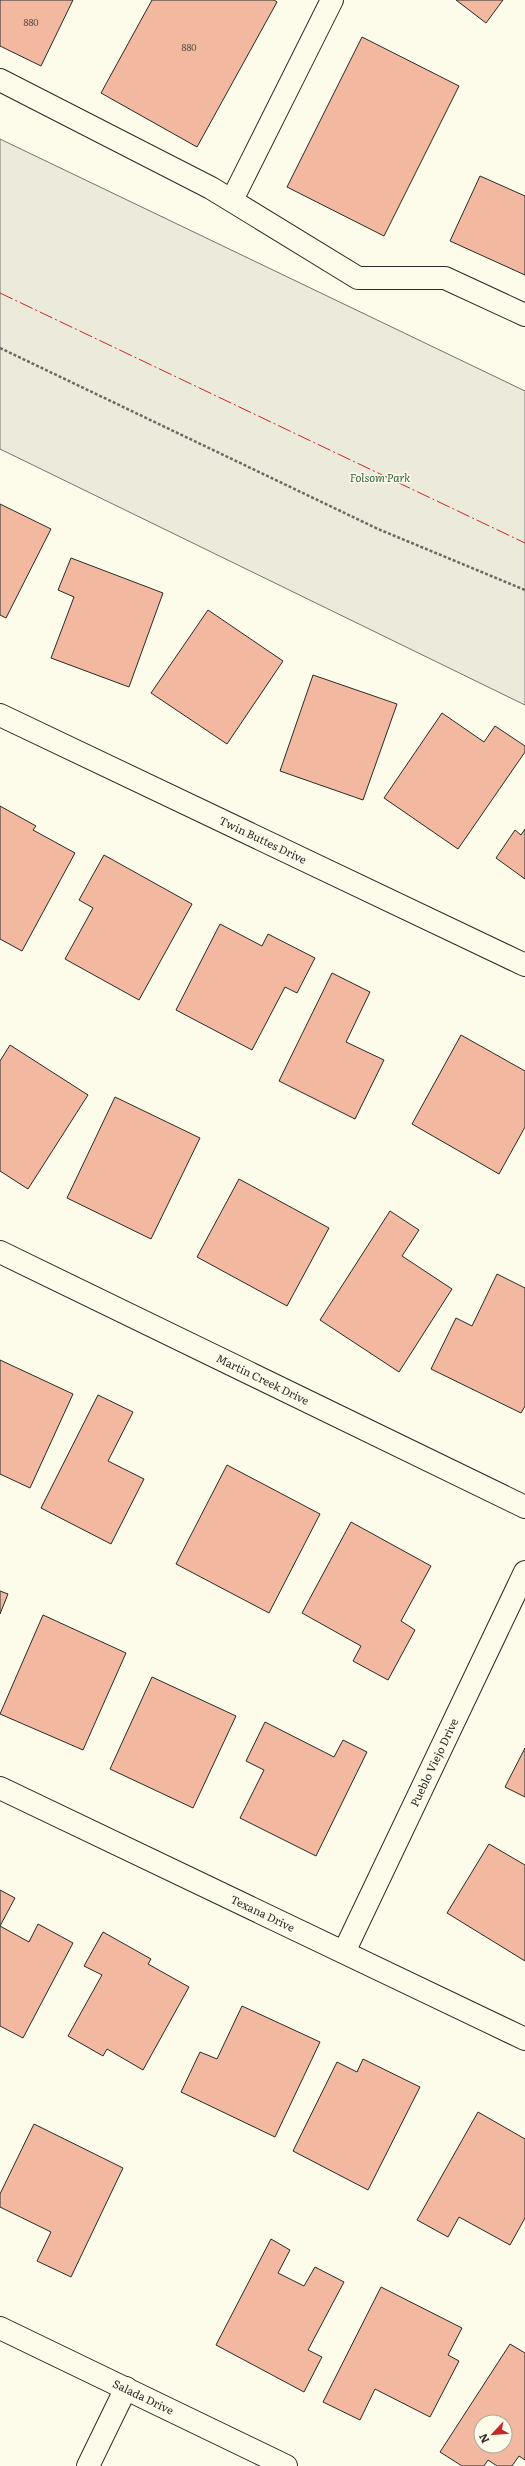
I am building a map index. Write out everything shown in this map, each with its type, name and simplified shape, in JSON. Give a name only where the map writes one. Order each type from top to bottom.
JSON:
[{"type":"street","points":[[232,200],[332,0]]},
{"type":"street","points":[[0,80],[232,200],[358,278],[445,278],[525,315]]},
{"type":"street","name":"Twin Buttes Drive","points":[[0,715],[525,965]]},
{"type":"street","name":"Martin Creek Drive","points":[[0,1252],[525,1507]]},
{"type":"street","name":"Pueblo Viejo Drive","points":[[344,1952],[525,1572]]},
{"type":"street","name":"Texana Drive","points":[[0,1788],[525,2039]]},
{"type":"street","name":"Salada Drive","points":[[0,2328],[286,2466]]},
{"type":"street","points":[[88,2466],[126,2388]]},
{"type":"path","points":[[0,348],[378,529],[525,590]]},
{"type":"green space","name":"Folsom Park","points":[[0,139],[525,391],[525,705],[0,449]]},
{"type":"building","points":[[0,0],[73,0],[41,66],[0,46]]},
{"type":"building","points":[[152,0],[274,0],[277,2],[197,147],[101,93]]},
{"type":"building","points":[[456,0],[503,0],[486,23]]},
{"type":"building","points":[[362,37],[459,86],[384,236],[287,187]]},
{"type":"building","points":[[480,176],[525,196],[525,275],[450,241]]},
{"type":"building","points":[[0,504],[51,529],[6,618],[0,615]]},
{"type":"building","points":[[71,558],[163,593],[129,687],[51,658],[74,597],[58,590]]},
{"type":"building","points":[[208,610],[283,661],[227,744],[151,693]]},
{"type":"building","points":[[313,675],[397,704],[363,800],[280,771]]},
{"type":"building","points":[[442,713],[484,742],[495,726],[525,746],[525,752],[458,849],[384,798]]},
{"type":"building","points":[[0,806],[36,826],[33,830],[75,853],[22,951],[0,939]]},
{"type":"building","points":[[525,829],[525,879],[496,858],[515,830],[521,835]]},
{"type":"building","points":[[104,855],[192,904],[139,1000],[65,959],[93,908],[79,900]]},
{"type":"building","points":[[220,924],[262,946],[268,934],[315,958],[297,993],[285,987],[252,1050],[176,1010]]},
{"type":"building","points":[[332,973],[370,992],[346,1042],[384,1060],[355,1119],[279,1081]]},
{"type":"building","points":[[461,1035],[525,1071],[525,1127],[499,1174],[412,1124]]},
{"type":"building","points":[[10,1045],[88,1095],[28,1189],[0,1171],[0,1061]]},
{"type":"building","points":[[115,1097],[200,1138],[151,1239],[67,1198]]},
{"type":"building","points":[[239,1179],[329,1228],[287,1306],[197,1257]]},
{"type":"building","points":[[390,1211],[419,1230],[402,1256],[452,1289],[399,1372],[320,1320]]},
{"type":"building","points":[[497,1274],[525,1288],[525,1406],[521,1413],[431,1369],[456,1318],[472,1326]]},
{"type":"building","points":[[0,1360],[73,1394],[30,1488],[0,1474]]},
{"type":"building","points":[[98,1395],[133,1412],[108,1461],[144,1479],[111,1544],[41,1508]]},
{"type":"building","points":[[227,1465],[320,1514],[269,1613],[176,1564]]},
{"type":"building","points":[[351,1522],[431,1566],[401,1621],[415,1630],[388,1680],[353,1661],[361,1646],[302,1613]]},
{"type":"building","points":[[0,1591],[8,1594],[0,1614]]},
{"type":"building","points":[[43,1615],[126,1653],[83,1750],[0,1714]]},
{"type":"building","points":[[152,1677],[236,1716],[193,1808],[110,1769]]},
{"type":"building","points":[[265,1722],[334,1757],[343,1740],[367,1752],[316,1856],[240,1818],[264,1770],[246,1761]]},
{"type":"building","points":[[525,1748],[525,1797],[505,1787]]},
{"type":"building","points":[[489,1844],[525,1865],[525,1961],[447,1913]]},
{"type":"building","points":[[0,1890],[15,1898],[0,1926]]},
{"type":"building","points":[[38,1924],[73,1943],[23,2038],[0,2026],[0,1926],[29,1942]]},
{"type":"building","points":[[103,1932],[151,1959],[148,1964],[189,1987],[143,2070],[107,2049],[103,2056],[68,2036],[102,1975],[84,1966]]},
{"type":"building","points":[[242,2006],[320,2042],[275,2137],[181,2092],[200,2052],[217,2059]]},
{"type":"building","points":[[363,2059],[420,2087],[368,2190],[293,2151],[337,2062],[357,2072]]},
{"type":"building","points":[[478,2112],[525,2139],[525,2218],[510,2245],[459,2217],[448,2237],[417,2220]]},
{"type":"building","points":[[34,2124],[123,2168],[71,2277],[37,2261],[51,2232],[0,2207],[0,2194]]},
{"type":"building","points":[[271,2239],[290,2250],[278,2273],[304,2286],[315,2267],[344,2282],[308,2350],[322,2357],[304,2392],[216,2345]]},
{"type":"building","points":[[381,2287],[462,2328],[448,2355],[459,2361],[430,2417],[375,2389],[360,2420],[323,2402]]},
{"type":"building","points":[[510,2344],[525,2353],[525,2460],[519,2456],[512,2466],[497,2466],[488,2460],[484,2466],[462,2466],[440,2452]]},
{"type":"power","points":[[0,293],[525,543]]}]
